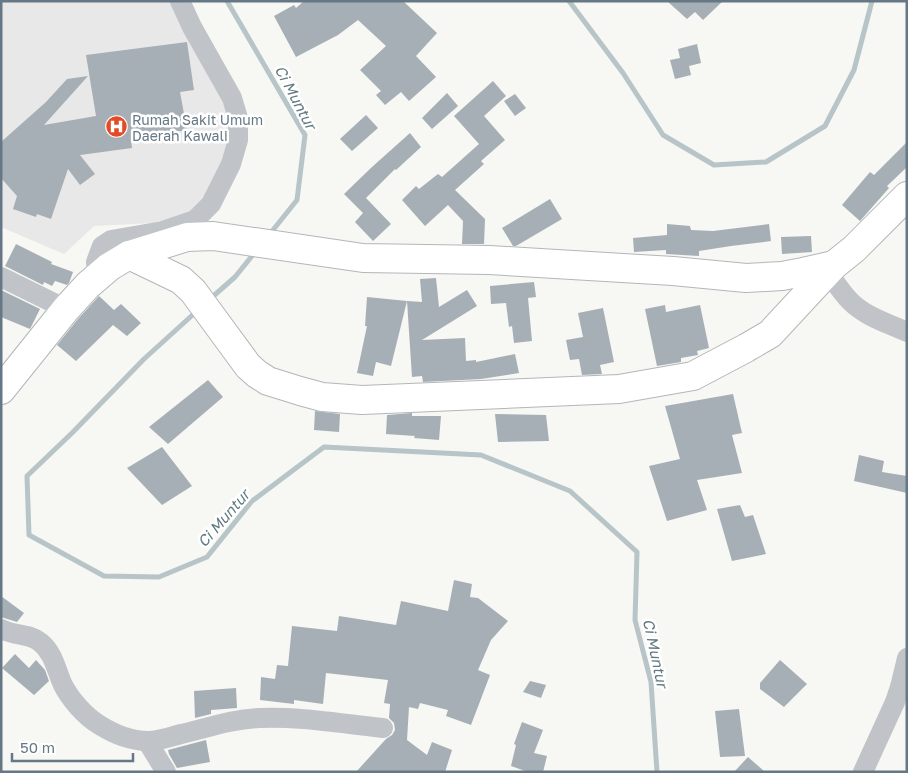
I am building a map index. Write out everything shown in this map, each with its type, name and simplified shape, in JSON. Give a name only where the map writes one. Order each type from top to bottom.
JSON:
[{"type":"highway","points":[[129,255],[181,280],[193,291],[248,366],[257,374],[268,381],[300,391],[322,397],[362,400],[619,389],[693,376],[770,334],[831,269],[854,249],[907,196]]},
{"type":"highway","points":[[1,390],[66,309],[109,267],[129,255],[187,237],[213,236],[363,258],[490,260],[673,271],[746,278],[782,276],[831,269]]},
{"type":"street","points":[[97,277],[96,262],[102,246],[111,240],[163,231],[194,220],[211,204],[231,164],[238,140],[238,118],[232,98],[180,1]]},
{"type":"street","points":[[831,269],[850,301],[874,318],[907,332]]},
{"type":"street","points":[[1,277],[66,309]]},
{"type":"street","points":[[1,629],[41,642],[48,650],[64,686],[77,705],[98,724],[125,737],[146,741],[164,739],[235,720],[259,718],[289,718],[383,728]]},
{"type":"street","points":[[863,772],[895,702],[907,658]]},
{"type":"street","points":[[146,741],[166,772]]},
{"type":"shaded area","name":"Rumah Sakit Umum Daerah Kawali","points":[[1,1],[172,1],[230,114],[231,140],[211,191],[189,214],[154,223],[94,226],[64,254],[1,227]]},
{"type":"building","points":[[304,1],[403,1],[437,33],[416,56],[436,77],[409,101],[401,92],[385,105],[376,95],[381,91],[360,70],[386,46],[358,20],[338,35],[296,57],[274,16],[294,5],[296,8]]},
{"type":"building","points":[[667,1],[723,1],[703,20],[695,12],[687,19]]},
{"type":"building","points":[[187,42],[194,90],[180,92],[187,130],[131,139],[132,148],[80,155],[95,174],[80,185],[68,169],[51,219],[37,214],[36,217],[13,209],[17,196],[1,178],[1,142],[46,102],[67,79],[88,76],[44,125],[96,116],[86,55]]},
{"type":"building","points":[[697,44],[701,63],[689,66],[691,75],[675,79],[670,60],[680,58],[678,49]]},
{"type":"building","points":[[493,81],[506,96],[484,116],[505,140],[481,161],[484,164],[455,190],[485,219],[484,244],[462,244],[463,221],[448,205],[425,226],[402,200],[416,186],[419,189],[438,174],[442,177],[479,144],[454,116]]},
{"type":"building","points":[[447,93],[458,106],[432,129],[422,118]]},
{"type":"building","points":[[515,94],[526,108],[515,116],[504,101]]},
{"type":"building","points":[[366,115],[378,128],[352,151],[340,139]]},
{"type":"building","points":[[410,133],[421,147],[395,169],[366,198],[391,224],[373,241],[355,222],[363,213],[344,194]]},
{"type":"building","points":[[907,142],[907,167],[887,186],[889,188],[860,221],[842,205],[870,172],[874,175]]},
{"type":"building","points":[[550,199],[562,219],[513,246],[502,228]]},
{"type":"building","points":[[667,224],[690,226],[691,230],[713,231],[769,224],[771,241],[699,251],[699,256],[666,254],[666,250],[634,252],[633,238],[667,235]]},
{"type":"building","points":[[811,236],[812,252],[782,254],[781,237]]},
{"type":"building","points":[[16,244],[52,262],[51,264],[73,272],[69,283],[67,285],[55,281],[52,286],[44,282],[43,285],[5,266]]},
{"type":"building","points":[[436,278],[439,307],[467,290],[477,306],[422,340],[465,338],[466,361],[476,360],[476,362],[515,354],[519,373],[481,379],[423,382],[422,376],[412,377],[407,301],[422,302],[420,279]]},
{"type":"building","points":[[534,282],[536,297],[528,298],[532,341],[514,343],[512,326],[509,327],[506,303],[491,304],[490,286]]},
{"type":"building","points":[[1,290],[40,309],[30,329],[1,317]]},
{"type":"building","points":[[99,296],[114,310],[121,304],[141,323],[127,336],[113,325],[76,361],[57,345]]},
{"type":"building","points":[[367,297],[407,301],[391,366],[376,362],[373,376],[357,373],[367,326],[365,326]]},
{"type":"building","points":[[665,305],[666,312],[700,305],[709,348],[697,351],[698,355],[681,358],[681,362],[657,366],[645,309]]},
{"type":"building","points":[[603,308],[614,362],[600,365],[602,374],[582,375],[579,359],[570,360],[566,340],[583,337],[578,313]]},
{"type":"building","points":[[208,380],[223,397],[168,444],[149,427]]},
{"type":"building","points":[[733,394],[742,433],[732,435],[742,473],[697,480],[707,510],[667,521],[649,466],[680,459],[665,406]]},
{"type":"building","points":[[315,411],[340,414],[339,432],[314,430]]},
{"type":"building","points":[[412,413],[412,416],[441,416],[439,440],[386,434],[387,415]]},
{"type":"building","points":[[495,414],[546,415],[549,441],[498,442]]},
{"type":"building","points":[[162,447],[192,486],[162,505],[127,468]]},
{"type":"building","points":[[859,455],[884,461],[882,472],[907,476],[907,493],[854,481]]},
{"type":"building","points":[[740,505],[745,517],[753,515],[766,554],[732,561],[717,509]]},
{"type":"building","points":[[454,580],[472,584],[470,597],[478,598],[508,621],[491,640],[478,670],[490,675],[471,725],[446,716],[448,710],[420,703],[418,709],[409,707],[407,740],[427,755],[432,742],[452,750],[445,772],[356,772],[395,730],[394,723],[389,718],[390,704],[384,703],[388,680],[326,673],[323,704],[294,700],[294,704],[260,700],[261,677],[275,679],[277,665],[288,666],[292,626],[337,631],[339,616],[396,625],[401,601],[448,611]]},
{"type":"building","points":[[1,596],[24,613],[17,622],[1,617]]},
{"type":"building","points":[[15,654],[29,668],[36,660],[45,670],[49,681],[34,695],[2,668]]},
{"type":"building","points":[[780,660],[807,684],[784,707],[760,689],[760,683]]},
{"type":"building","points":[[530,681],[546,685],[541,698],[523,692]]},
{"type":"building","points":[[236,688],[237,708],[211,710],[211,714],[195,718],[194,691]]},
{"type":"building","points":[[739,709],[745,756],[720,757],[715,711]]},
{"type":"building","points":[[522,722],[543,730],[534,753],[547,756],[543,772],[528,772],[511,766],[516,745],[514,744]]},
{"type":"building","points":[[206,740],[210,762],[177,768],[168,750]]},
{"type":"building","points":[[748,757],[765,772],[734,772]]},
{"type":"waterway","name":"Ci Muntur","points":[[227,1],[305,135],[297,200],[269,235]]},
{"type":"waterway","name":"Ci Muntur","points":[[569,1],[623,73],[663,135],[714,165],[766,162],[825,126],[854,70],[872,1]]},
{"type":"waterway","name":"Ci Muntur","points":[[210,299],[235,277],[256,251]]},
{"type":"waterway","name":"Ci Muntur","points":[[198,310],[144,359],[27,476],[29,535],[104,576],[159,577],[207,557],[252,501],[324,447],[481,455],[570,491],[637,552],[635,620],[651,682],[657,772]]},
{"type":"place","name":"Rumah Sakit Umum Daerah Kawali","points":[[116,127]]}]
